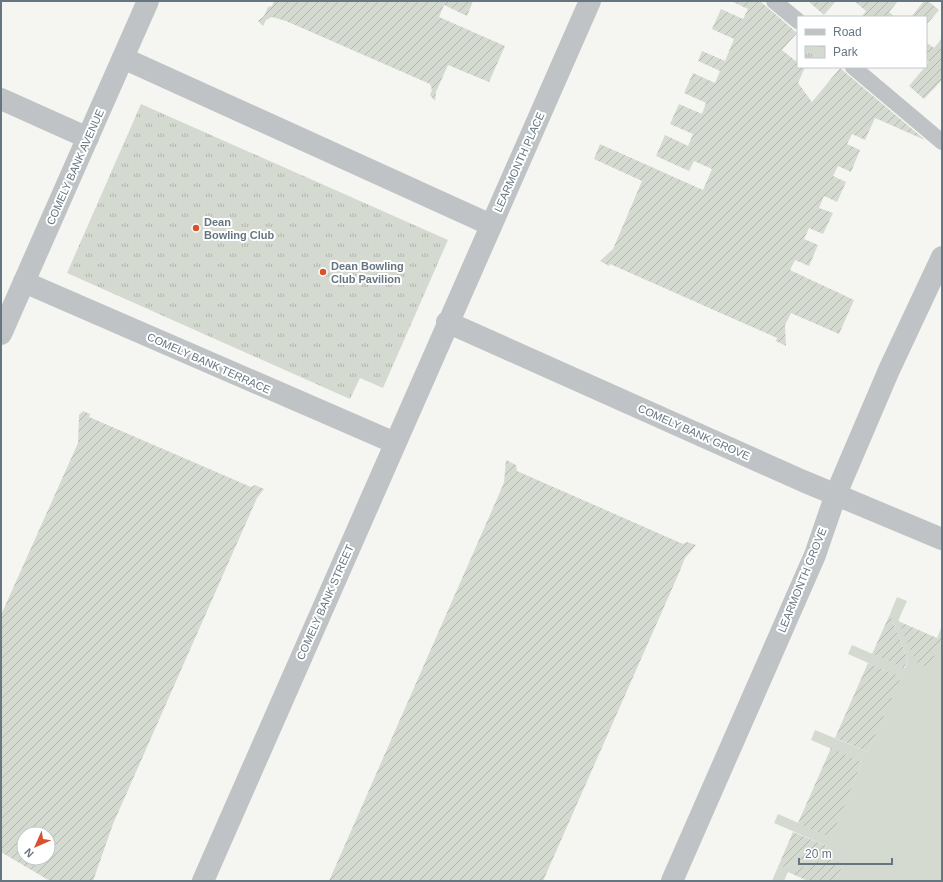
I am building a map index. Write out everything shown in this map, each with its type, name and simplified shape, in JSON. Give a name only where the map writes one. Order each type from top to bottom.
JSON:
[{"type":"street","name":"COMELY BANK AVENUE","points":[[1,334],[148,1]]},
{"type":"street","name":"LEARMONTH PLACE","points":[[447,322],[590,1]]},
{"type":"street","points":[[123,58],[491,225]]},
{"type":"street","points":[[1,99],[88,138]]},
{"type":"street","name":"LEARMONTH GROVE","points":[[672,881],[815,555],[836,494],[889,370],[942,257]]},
{"type":"street","name":"COMELY BANK TERRACE","points":[[24,282],[395,443]]},
{"type":"street","name":"COMELY BANK STREET","points":[[203,881],[447,322]]},
{"type":"street","name":"COMELY BANK GROVE","points":[[447,322],[942,540]]},
{"type":"lane","points":[[774,1],[797,20]]},
{"type":"lane","points":[[854,68],[942,142]]},
{"type":"green space","points":[[274,1],[473,1],[467,16],[444,5],[439,17],[505,46],[489,82],[448,65],[436,92],[435,101],[430,95],[432,90],[430,84],[286,21],[272,17],[266,20],[263,26],[258,21],[264,16],[268,7],[272,6]]},
{"type":"green space","points":[[731,1],[760,1],[797,33],[782,50],[797,62],[797,68],[805,68],[798,83],[812,102],[840,68],[925,140],[875,118],[865,140],[852,134],[847,144],[860,150],[851,172],[838,166],[833,176],[846,182],[837,202],[824,196],[819,208],[833,213],[823,234],[809,228],[804,239],[818,245],[809,266],[795,260],[790,270],[854,300],[839,334],[791,313],[785,325],[786,346],[776,341],[777,338],[610,264],[609,266],[600,261],[613,249],[642,181],[594,159],[600,144],[703,190],[712,169],[694,161],[689,171],[656,156],[665,135],[688,146],[693,134],[670,124],[679,104],[702,114],[706,103],[684,93],[693,73],[715,83],[720,71],[698,61],[702,51],[725,61],[734,39],[712,29],[721,9],[743,19],[748,9]]},
{"type":"green space","points":[[808,1],[836,1],[824,15]]},
{"type":"green space","points":[[854,1],[898,1],[889,12],[894,16],[862,16],[866,11]]},
{"type":"green space","points":[[924,1],[928,1],[939,10],[927,24],[927,16],[912,16]]},
{"type":"green space","points":[[942,38],[942,80],[924,99],[909,86],[924,68],[927,68],[929,62],[927,60],[927,43],[934,48]]},
{"type":"green space","points":[[141,104],[448,240],[383,388],[360,378],[350,399],[67,273]]},
{"type":"green space","points":[[83,411],[90,414],[89,417],[251,487],[255,485],[264,489],[257,498],[113,824],[93,881],[50,881],[25,866],[56,866],[56,826],[16,826],[16,861],[1,852],[1,615],[78,443],[79,415]]},
{"type":"green space","points":[[506,460],[516,465],[517,471],[683,544],[687,542],[696,545],[685,558],[543,881],[329,881],[500,492],[504,482]]},
{"type":"green space","points":[[897,597],[907,601],[898,621],[929,667],[942,638],[942,881],[836,881],[843,864],[788,872],[784,881],[772,881],[777,869],[824,853],[827,846],[774,823],[778,814],[831,837],[862,762],[811,740],[815,730],[868,752],[900,677],[848,654],[852,645],[905,668],[908,660],[890,614]]},
{"type":"green space","points":[[890,614],[908,660],[904,668],[872,654]]},
{"type":"green space","points":[[898,621],[937,638],[942,626],[942,638],[929,668],[916,662]]},
{"type":"green space","points":[[868,663],[901,677],[868,752],[835,738]]},
{"type":"green space","points":[[831,748],[862,762],[831,838],[798,823]]},
{"type":"green space","points":[[793,832],[827,846],[824,853],[777,869]]},
{"type":"green space","points":[[829,858],[843,864],[836,881],[808,881],[788,872]]},
{"type":"place","name":"Dean Bowling Club","points":[[196,228]]},
{"type":"place","name":"Dean Bowling Club Pavilion","points":[[323,272]]}]
